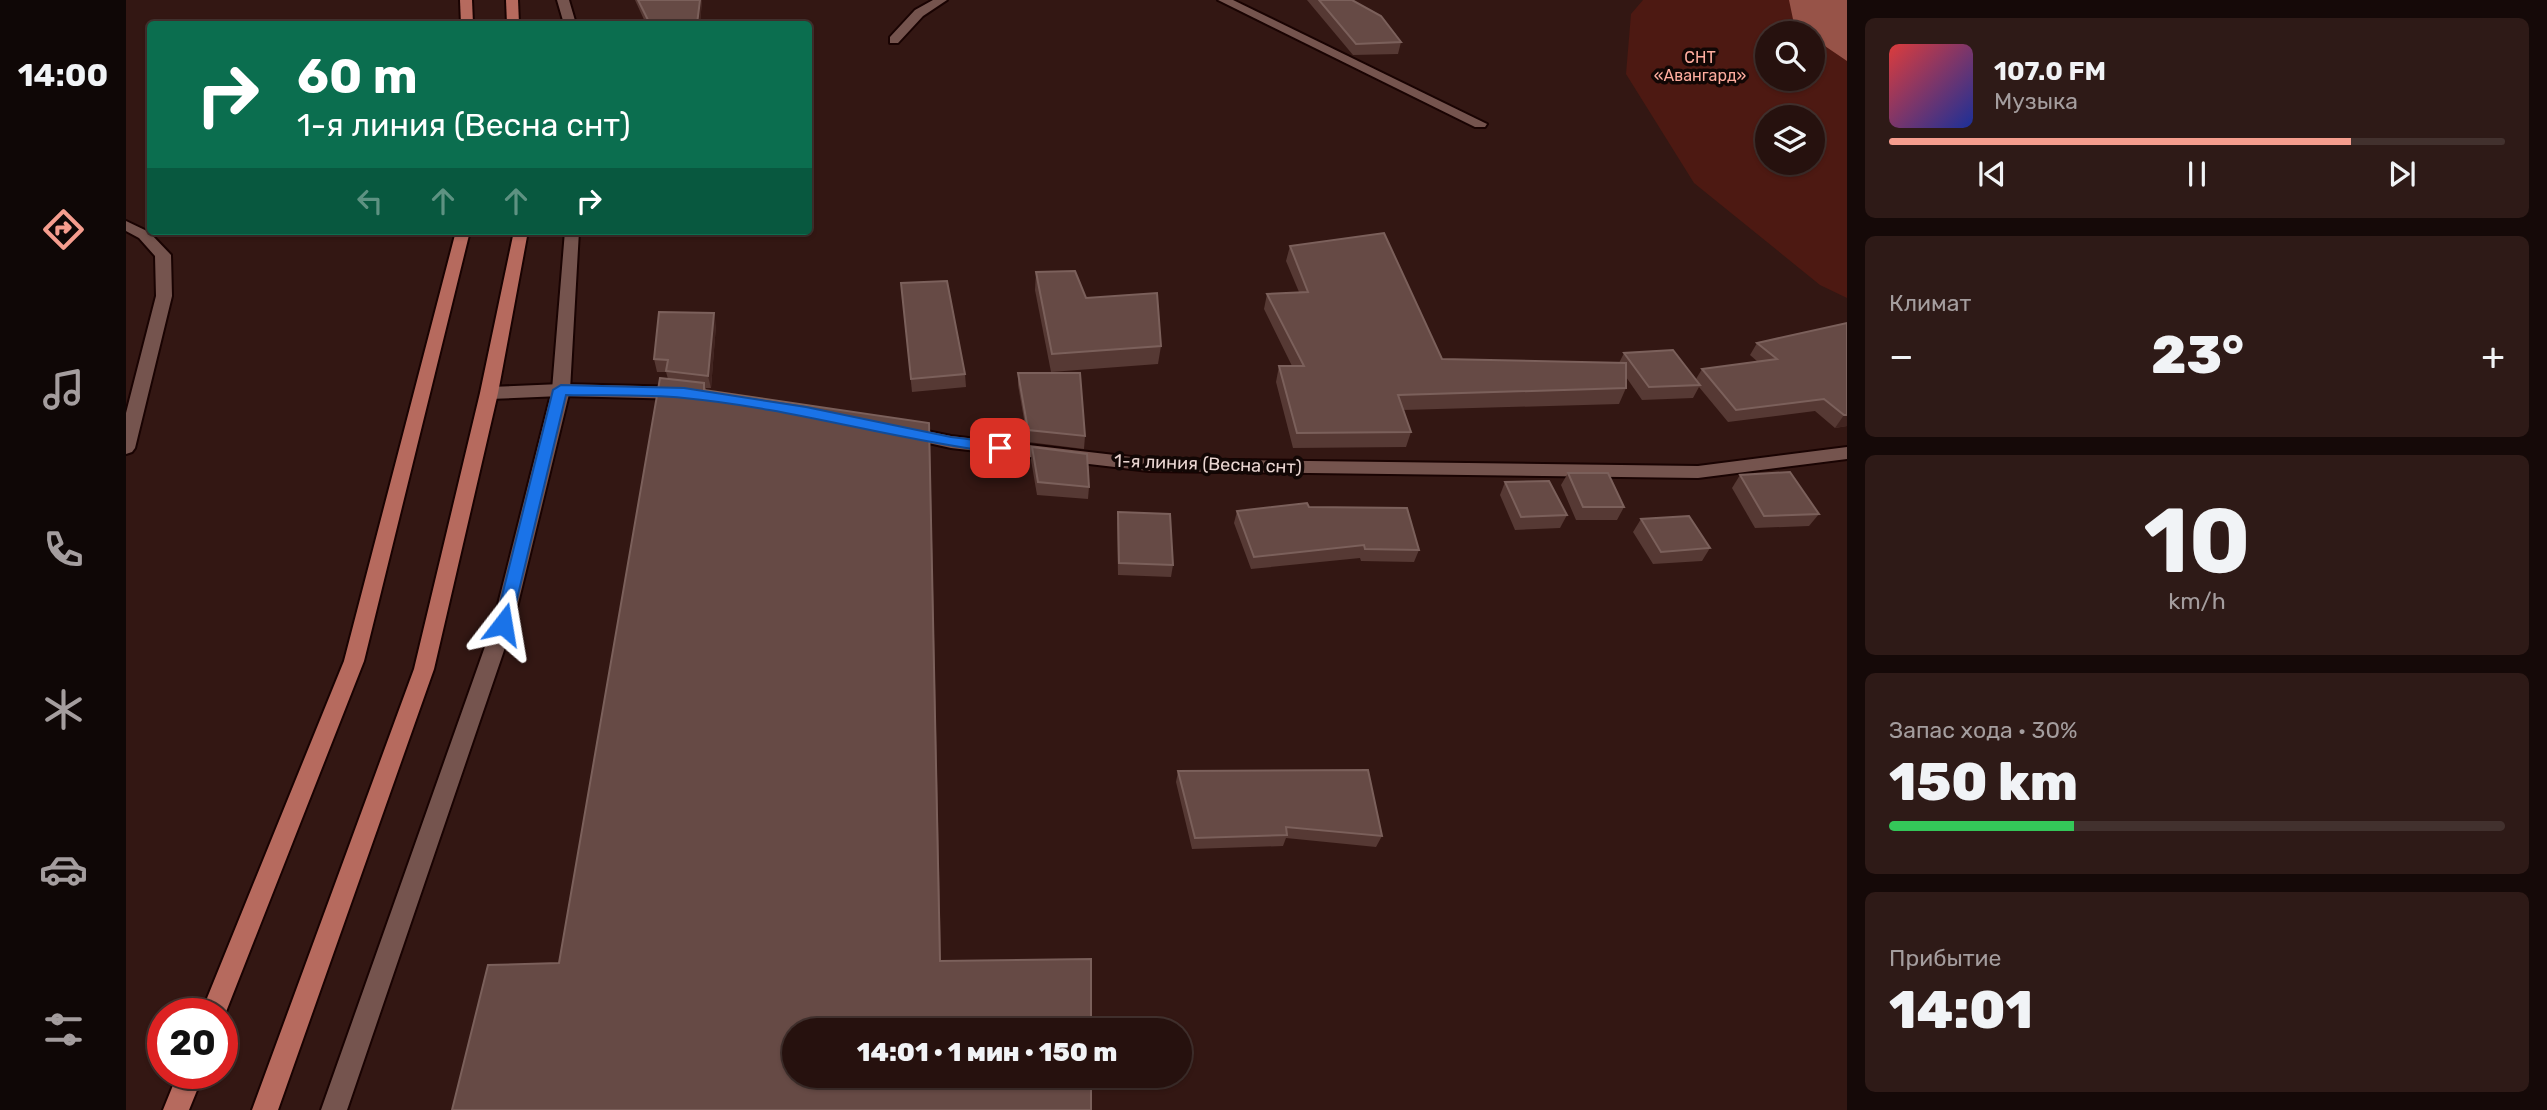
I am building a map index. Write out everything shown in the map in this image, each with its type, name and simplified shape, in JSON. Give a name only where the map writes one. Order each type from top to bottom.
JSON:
[{"type":"main road","points":[[466,0],[467,21]]},
{"type":"main road","points":[[512,0],[513,21]]},
{"type":"main road","points":[[220,998],[354,661],[462,235]]},
{"type":"main road","points":[[265,1110],[424,669],[489,393],[520,235]]},
{"type":"main road","points":[[176,1110],[185,1089]]},
{"type":"street","points":[[563,0],[569,21]]},
{"type":"street","points":[[894,40],[919,13],[941,0]]},
{"type":"street","points":[[1224,0],[1480,124]]},
{"type":"street","points":[[126,225],[144,235],[163,255],[164,296],[126,448]]},
{"type":"street","points":[[334,1110],[503,624],[561,390],[572,235]]},
{"type":"street","points":[[489,393],[561,390],[697,395]]},
{"type":"street","name":"1-я линия (Весна снт)","points":[[885,428],[951,442],[1149,465],[1698,472],[1847,453]]},
{"type":"green space","name":"СНТ «Авангард»","points":[[1643,0],[1847,0],[1847,298],[1820,285],[1694,183],[1626,74],[1631,14]]},
{"type":"shaded area","points":[[1789,0],[1847,0],[1847,61],[1825,46],[1825,21],[1793,21]]},
{"type":"building","points":[[638,0],[700,0],[697,21],[648,21]]},
{"type":"building","points":[[1319,0],[1352,0],[1381,16],[1401,42],[1356,44]]},
{"type":"building","points":[[1384,233],[1442,359],[1626,363],[1626,388],[1398,395],[1411,432],[1297,433],[1279,366],[1304,366],[1267,294],[1308,292],[1290,246]]},
{"type":"building","points":[[1075,271],[1086,298],[1157,293],[1161,346],[1052,354],[1036,272]]},
{"type":"building","points":[[947,281],[965,374],[911,379],[901,283]]},
{"type":"building","points":[[659,312],[714,313],[708,376],[666,371],[668,360],[654,359]]},
{"type":"building","points":[[1847,323],[1847,415],[1824,399],[1736,410],[1702,369],[1777,359],[1757,343]]},
{"type":"building","points":[[1673,350],[1700,385],[1649,387],[1624,353]]},
{"type":"building","points":[[1018,373],[1080,373],[1085,436],[1028,430]]},
{"type":"building","points":[[660,378],[704,383],[704,390],[929,423],[940,961],[1091,959],[1091,1018],[782,1018],[782,1088],[1091,1088],[1091,1110],[452,1110],[488,965],[559,963]]},
{"type":"building","points":[[1032,447],[1087,454],[1089,487],[1038,482]]},
{"type":"building","points":[[1790,472],[1819,514],[1764,516],[1740,475]]},
{"type":"building","points":[[1568,473],[1608,473],[1624,507],[1583,507]]},
{"type":"building","points":[[1549,481],[1567,515],[1521,517],[1505,482]]},
{"type":"building","points":[[1307,503],[1309,507],[1407,508],[1419,550],[1365,549],[1364,545],[1254,557],[1237,511]]},
{"type":"building","points":[[1118,512],[1170,514],[1173,565],[1119,563]]},
{"type":"building","points":[[1689,516],[1710,548],[1661,552],[1641,519]]},
{"type":"building","points":[[1368,770],[1382,836],[1286,827],[1287,835],[1195,838],[1178,771]]},
{"type":"route","points":[[503,624],[561,390],[684,393],[806,411],[951,442],[1000,448]]}]
